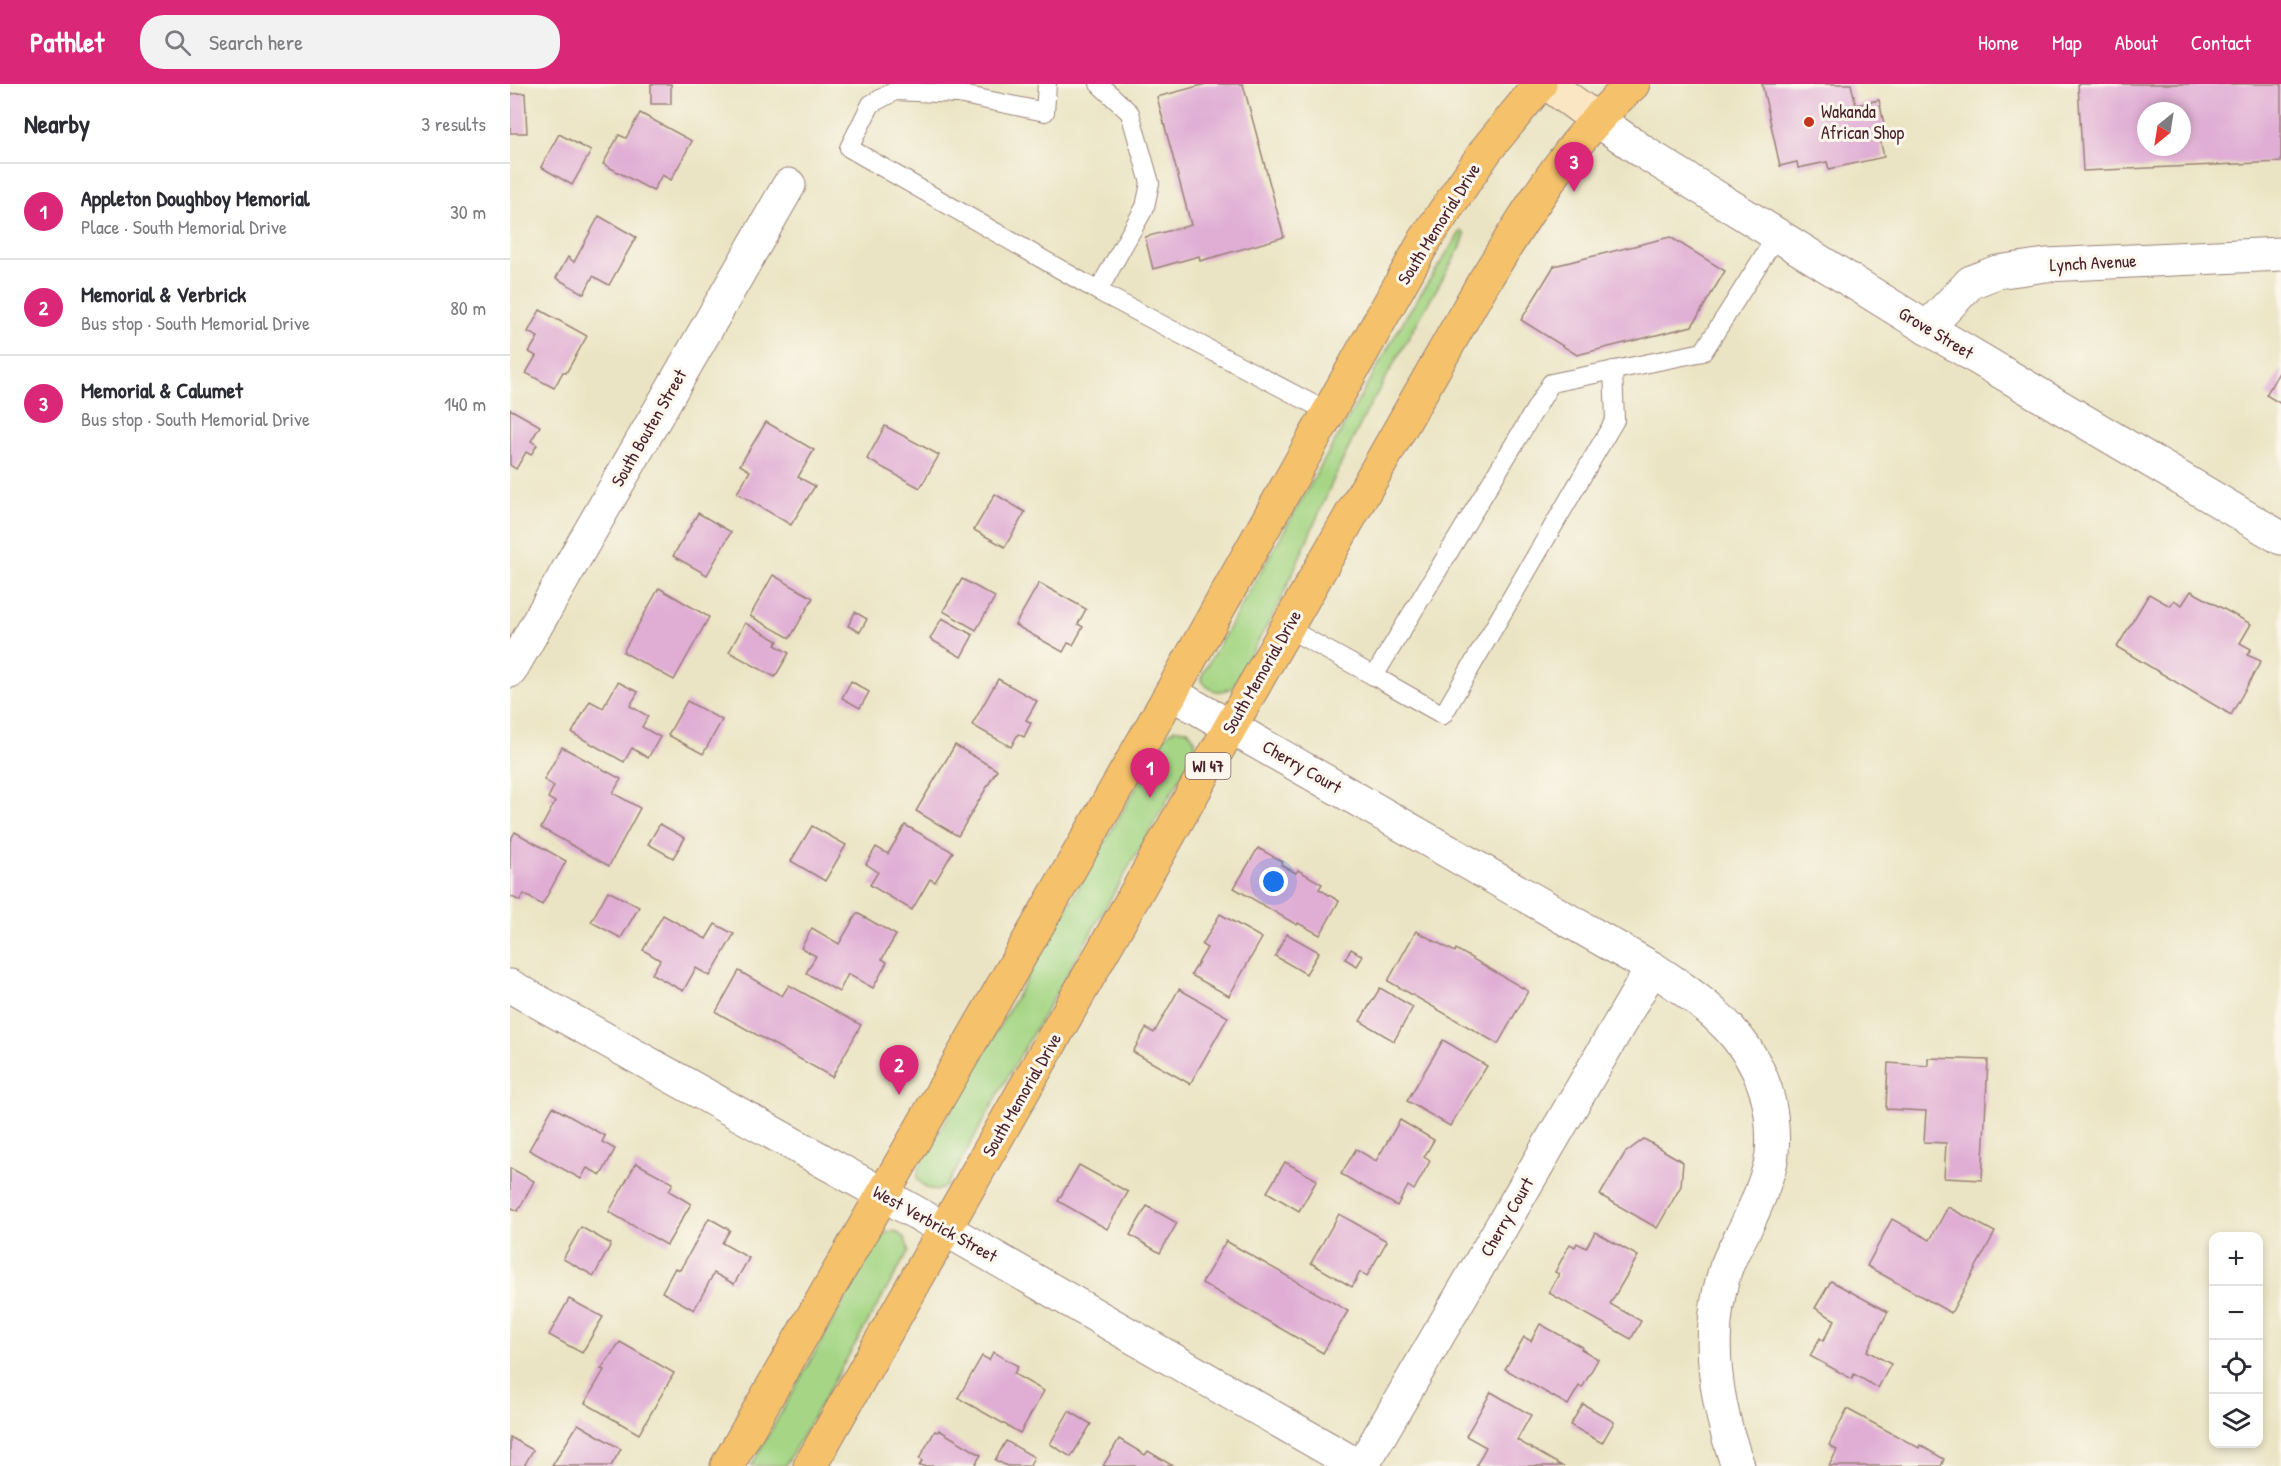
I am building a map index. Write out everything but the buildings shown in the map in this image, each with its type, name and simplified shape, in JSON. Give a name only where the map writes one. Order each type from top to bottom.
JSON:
[{"type":"main road","name":"South Memorial Drive","points":[[727,1466],[1171,693],[1425,240],[1487,149],[1540,84]]},
{"type":"main road","points":[[1548,84],[1596,119]]},
{"type":"main road","name":"South Memorial Drive","points":[[810,1466],[1483,283],[1567,155],[1596,119],[1633,84]]},
{"type":"street","name":"Grove Street","points":[[1596,119],[1645,153],[1927,328],[2281,538]]},
{"type":"street","name":"South Bouten Street","points":[[510,670],[789,185]]},
{"type":"street","name":"Lynch Avenue","points":[[1927,328],[1971,282],[1997,272],[2046,265],[2281,254]]},
{"type":"street","name":"Cherry Court","points":[[1171,693],[1652,968],[1682,987],[1732,1031],[1752,1056],[1763,1080],[1770,1108],[1773,1133],[1770,1166],[1751,1216],[1724,1273],[1715,1340],[1720,1406],[1727,1436],[1738,1466]]},
{"type":"street","name":"Cherry Court","points":[[1360,1466],[1652,968]]},
{"type":"street","name":"West Verbrick Street","points":[[510,986],[945,1229],[1360,1466]]},
{"type":"lane","points":[[1047,84],[1045,112],[958,94],[895,91],[871,104],[849,148],[1098,291],[1328,412]]},
{"type":"lane","points":[[1098,291],[1145,207],[1150,183],[1130,113],[1100,84]]},
{"type":"lane","points":[[1374,675],[1551,383],[1703,352],[1777,235]]},
{"type":"lane","points":[[1287,628],[1443,715],[1615,420],[1612,370]]},
{"type":"green space","points":[[1461,231],[1465,234],[1461,246],[1368,409],[1335,476],[1281,600],[1232,688],[1218,691],[1208,688],[1201,681],[1203,673],[1407,315]]},
{"type":"green space","points":[[1175,729],[1188,730],[1195,740],[1195,752],[955,1172],[945,1187],[936,1191],[926,1188],[917,1179],[919,1167],[1166,735]]},
{"type":"green space","points":[[894,1231],[905,1239],[908,1252],[785,1466],[751,1466],[878,1241],[885,1233]]},
{"type":"place","name":"Wakanda African Shop","points":[[1809,122]]},
{"type":"place","name":"Memorial & Calumet","points":[[1574,192]]},
{"type":"place","name":"Appleton Doughboy Memorial","points":[[1150,798]]},
{"type":"place","name":"Memorial & Verbrick","points":[[899,1095]]}]
